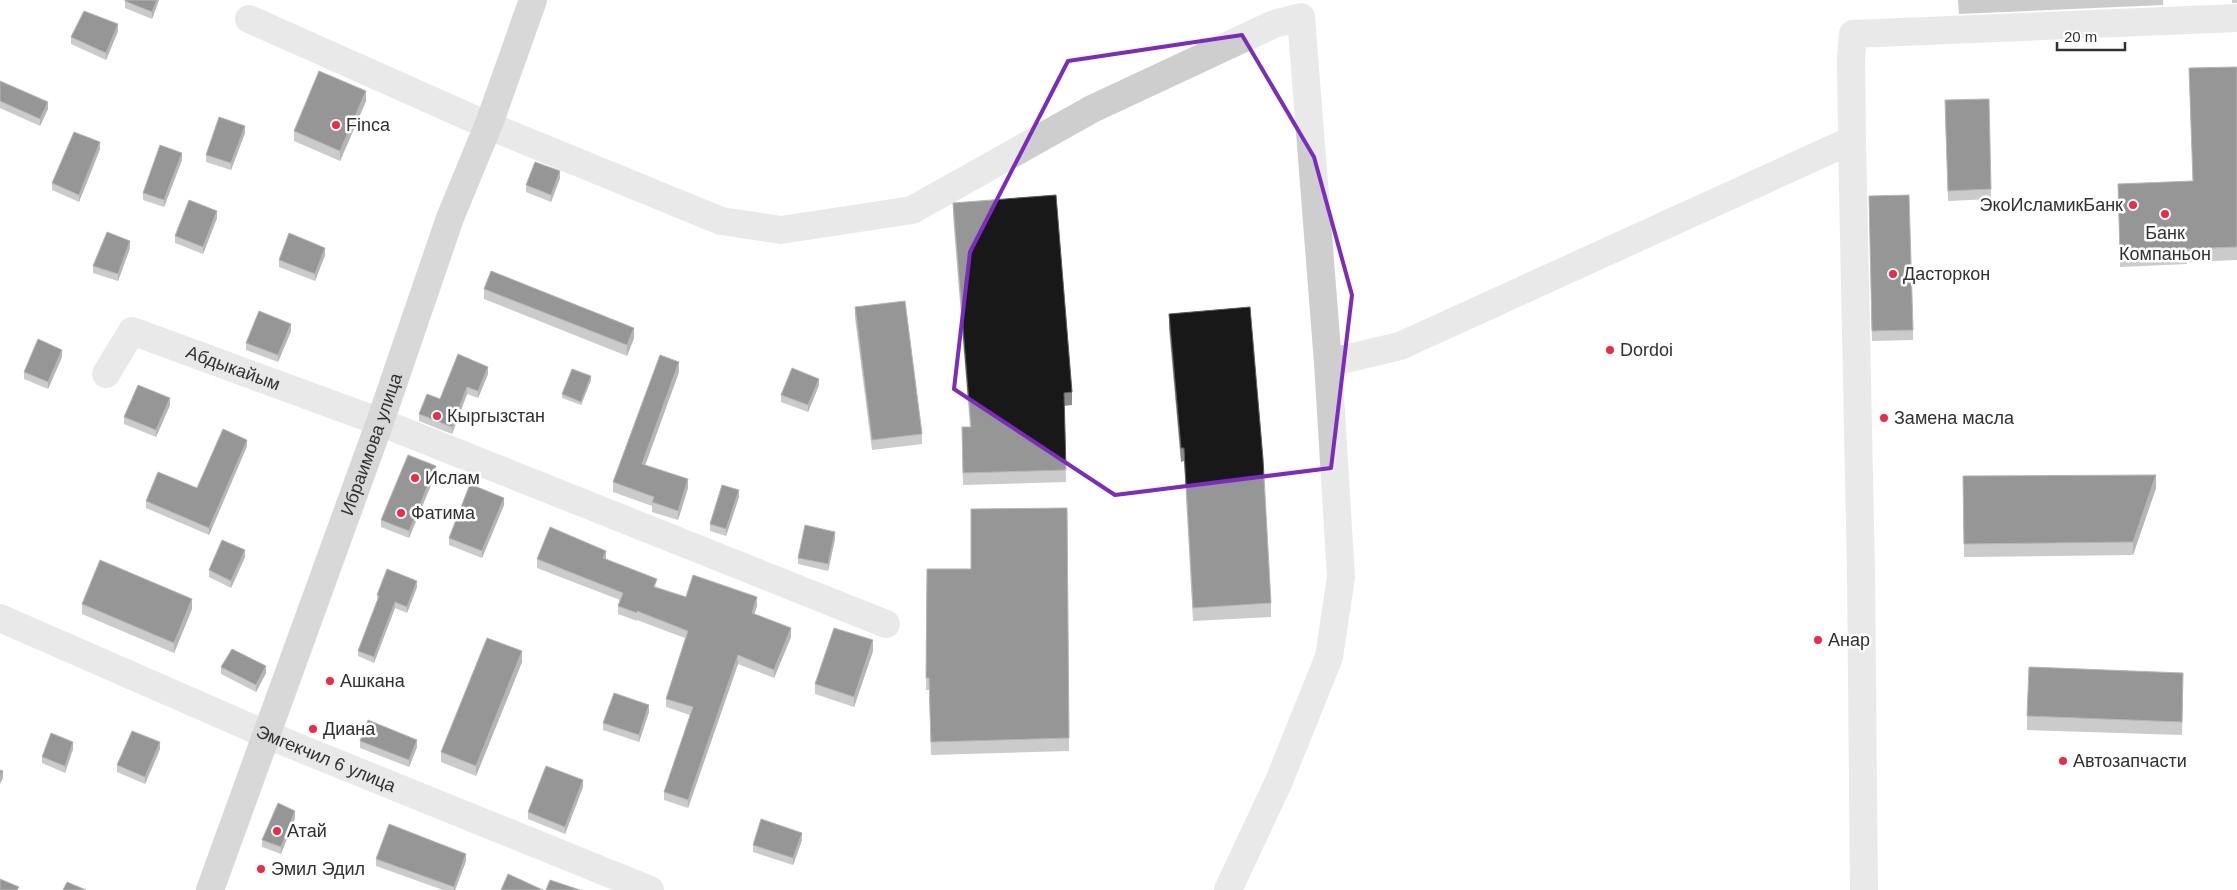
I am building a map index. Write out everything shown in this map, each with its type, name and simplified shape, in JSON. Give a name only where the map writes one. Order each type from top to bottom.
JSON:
[{"type":"main road","name":"Ибраимова улица","points":[[210,890],[265,734],[380,422],[450,218],[533,0]]},
{"type":"street","points":[[249,19],[487,125],[721,221],[781,230],[912,210],[1092,109],[1274,24],[1301,17],[1328,363],[1341,577],[1329,657],[1279,781],[1228,890]]},
{"type":"street","points":[[1864,890],[1861,573],[1852,140],[1851,58],[1853,34],[2237,18]]},
{"type":"street","points":[[1328,363],[1400,346],[1852,140]]},
{"type":"street","name":"Абдыкайым","points":[[106,374],[132,331],[380,422]]},
{"type":"street","points":[[380,422],[886,624]]},
{"type":"street","name":"Эмгекчил 6 улица","points":[[2,619],[265,734],[650,890]]},
{"type":"highlighted area","points":[[1242,35],[1314,157],[1352,295],[1331,468],[1115,495],[954,389],[970,252],[1068,61]]},
{"type":"building","points":[[125,0],[157,0],[152,12]]},
{"type":"building","points":[[84,11],[118,24],[106,53],[71,37]]},
{"type":"building","points":[[2237,67],[2237,247],[2120,254],[2118,184],[2193,181],[2189,68]]},
{"type":"building","points":[[319,71],[366,91],[340,151],[294,131]]},
{"type":"building","points":[[0,81],[48,102],[40,119],[0,101]]},
{"type":"building","points":[[1989,99],[1991,189],[1948,191],[1945,100]]},
{"type":"building","points":[[219,117],[245,126],[231,163],[206,155]]},
{"type":"building","points":[[74,132],[100,142],[79,195],[52,183]]},
{"type":"building","points":[[160,145],[182,153],[164,200],[143,193]]},
{"type":"building","points":[[535,162],[560,171],[551,195],[526,185]]},
{"type":"building","points":[[1056,195],[1072,392],[1064,393],[1066,470],[963,473],[962,427],[971,427],[953,203]]},
{"type":"building","points":[[1909,195],[1913,330],[1872,331],[1869,196]]},
{"type":"building","points":[[189,200],[217,211],[203,247],[175,236]]},
{"type":"building","points":[[107,232],[130,241],[118,274],[93,266]]},
{"type":"building","points":[[289,233],[325,248],[315,274],[279,260]]},
{"type":"building","points":[[491,271],[634,328],[627,345],[484,289]]},
{"type":"building","points":[[905,301],[922,434],[872,440],[855,307]]},
{"type":"building","points":[[1250,307],[1263,459],[1271,603],[1193,608],[1184,448],[1181,448],[1169,314]]},
{"type":"building","points":[[259,311],[291,324],[278,355],[246,343]]},
{"type":"building","points":[[38,339],[62,350],[48,382],[24,372]]},
{"type":"building","points":[[458,354],[488,367],[478,391],[467,387],[452,427],[419,414],[427,394],[440,399]]},
{"type":"building","points":[[660,355],[679,362],[642,464],[688,479],[678,511],[652,502],[654,497],[613,482]]},
{"type":"building","points":[[792,368],[819,379],[808,405],[781,395]]},
{"type":"building","points":[[572,369],[591,376],[581,402],[562,394]]},
{"type":"building","points":[[138,385],[170,398],[156,430],[124,417]]},
{"type":"building","points":[[223,429],[247,440],[209,528],[146,501],[158,472],[197,488]]},
{"type":"building","points":[[408,455],[436,466],[409,531],[381,520]]},
{"type":"building","points":[[2156,475],[2133,542],[1964,544],[1963,476]]},
{"type":"building","points":[[470,484],[504,498],[482,551],[449,538]]},
{"type":"building","points":[[722,485],[739,490],[726,529],[710,524]]},
{"type":"building","points":[[1067,508],[1069,738],[931,742],[929,678],[926,678],[927,569],[971,569],[971,509]]},
{"type":"building","points":[[805,525],[835,532],[828,564],[798,558]]},
{"type":"building","points":[[550,527],[606,551],[603,558],[657,579],[654,587],[686,597],[693,575],[757,597],[752,613],[791,628],[774,670],[738,655],[688,800],[664,792],[693,707],[666,699],[688,631],[637,611],[637,613],[618,606],[623,593],[537,559]]},
{"type":"building","points":[[222,540],[245,550],[231,581],[209,570]]},
{"type":"building","points":[[100,560],[192,599],[174,643],[82,604]]},
{"type":"building","points":[[387,569],[417,581],[407,607],[395,602],[374,657],[358,651]]},
{"type":"building","points":[[834,628],[873,640],[854,697],[815,684]]},
{"type":"building","points":[[487,638],[522,651],[476,766],[441,752]]},
{"type":"building","points":[[232,649],[266,666],[256,685],[221,667]]},
{"type":"building","points":[[2029,667],[2183,673],[2182,722],[2027,716]]},
{"type":"building","points":[[614,693],[649,705],[639,735],[603,723]]},
{"type":"building","points":[[368,720],[417,740],[409,760],[360,741]]},
{"type":"building","points":[[132,731],[160,742],[145,777],[117,765]]},
{"type":"building","points":[[51,733],[73,742],[65,766],[42,757]]},
{"type":"building","points":[[546,766],[583,780],[565,827],[528,812]]},
{"type":"building","points":[[278,803],[295,811],[281,847],[262,840]]},
{"type":"building","points":[[761,819],[802,833],[793,858],[753,845]]},
{"type":"building","points":[[389,824],[466,854],[454,887],[376,859]]},
{"type":"building","points":[[508,874],[543,890],[501,890]]},
{"type":"building","points":[[0,879],[19,887],[17,890],[0,890]]},
{"type":"building","points":[[550,880],[580,890],[546,890]]},
{"type":"building","points":[[67,882],[86,890],[63,890]]},
{"type":"place","name":"Finca","points":[[336,125]]},
{"type":"place","name":"ЭкоИсламикБанк","points":[[2133,205]]},
{"type":"place","name":"Банк Компаньон","points":[[2165,214]]},
{"type":"place","name":"Дасторкон","points":[[1893,274]]},
{"type":"place","name":"Dordoi","points":[[1610,350]]},
{"type":"place","name":"Кыргызстан","points":[[437,416]]},
{"type":"place","name":"Замена масла","points":[[1884,418]]},
{"type":"place","name":"Ислам","points":[[415,478]]},
{"type":"place","name":"Фатима","points":[[401,513]]},
{"type":"place","name":"Анар","points":[[1818,640]]},
{"type":"place","name":"Ашкана","points":[[330,681]]},
{"type":"place","name":"Диана","points":[[313,729]]},
{"type":"place","name":"Автозапчасти","points":[[2063,761]]},
{"type":"place","name":"Атай","points":[[277,831]]},
{"type":"place","name":"Эмил Эдил","points":[[261,869]]}]
